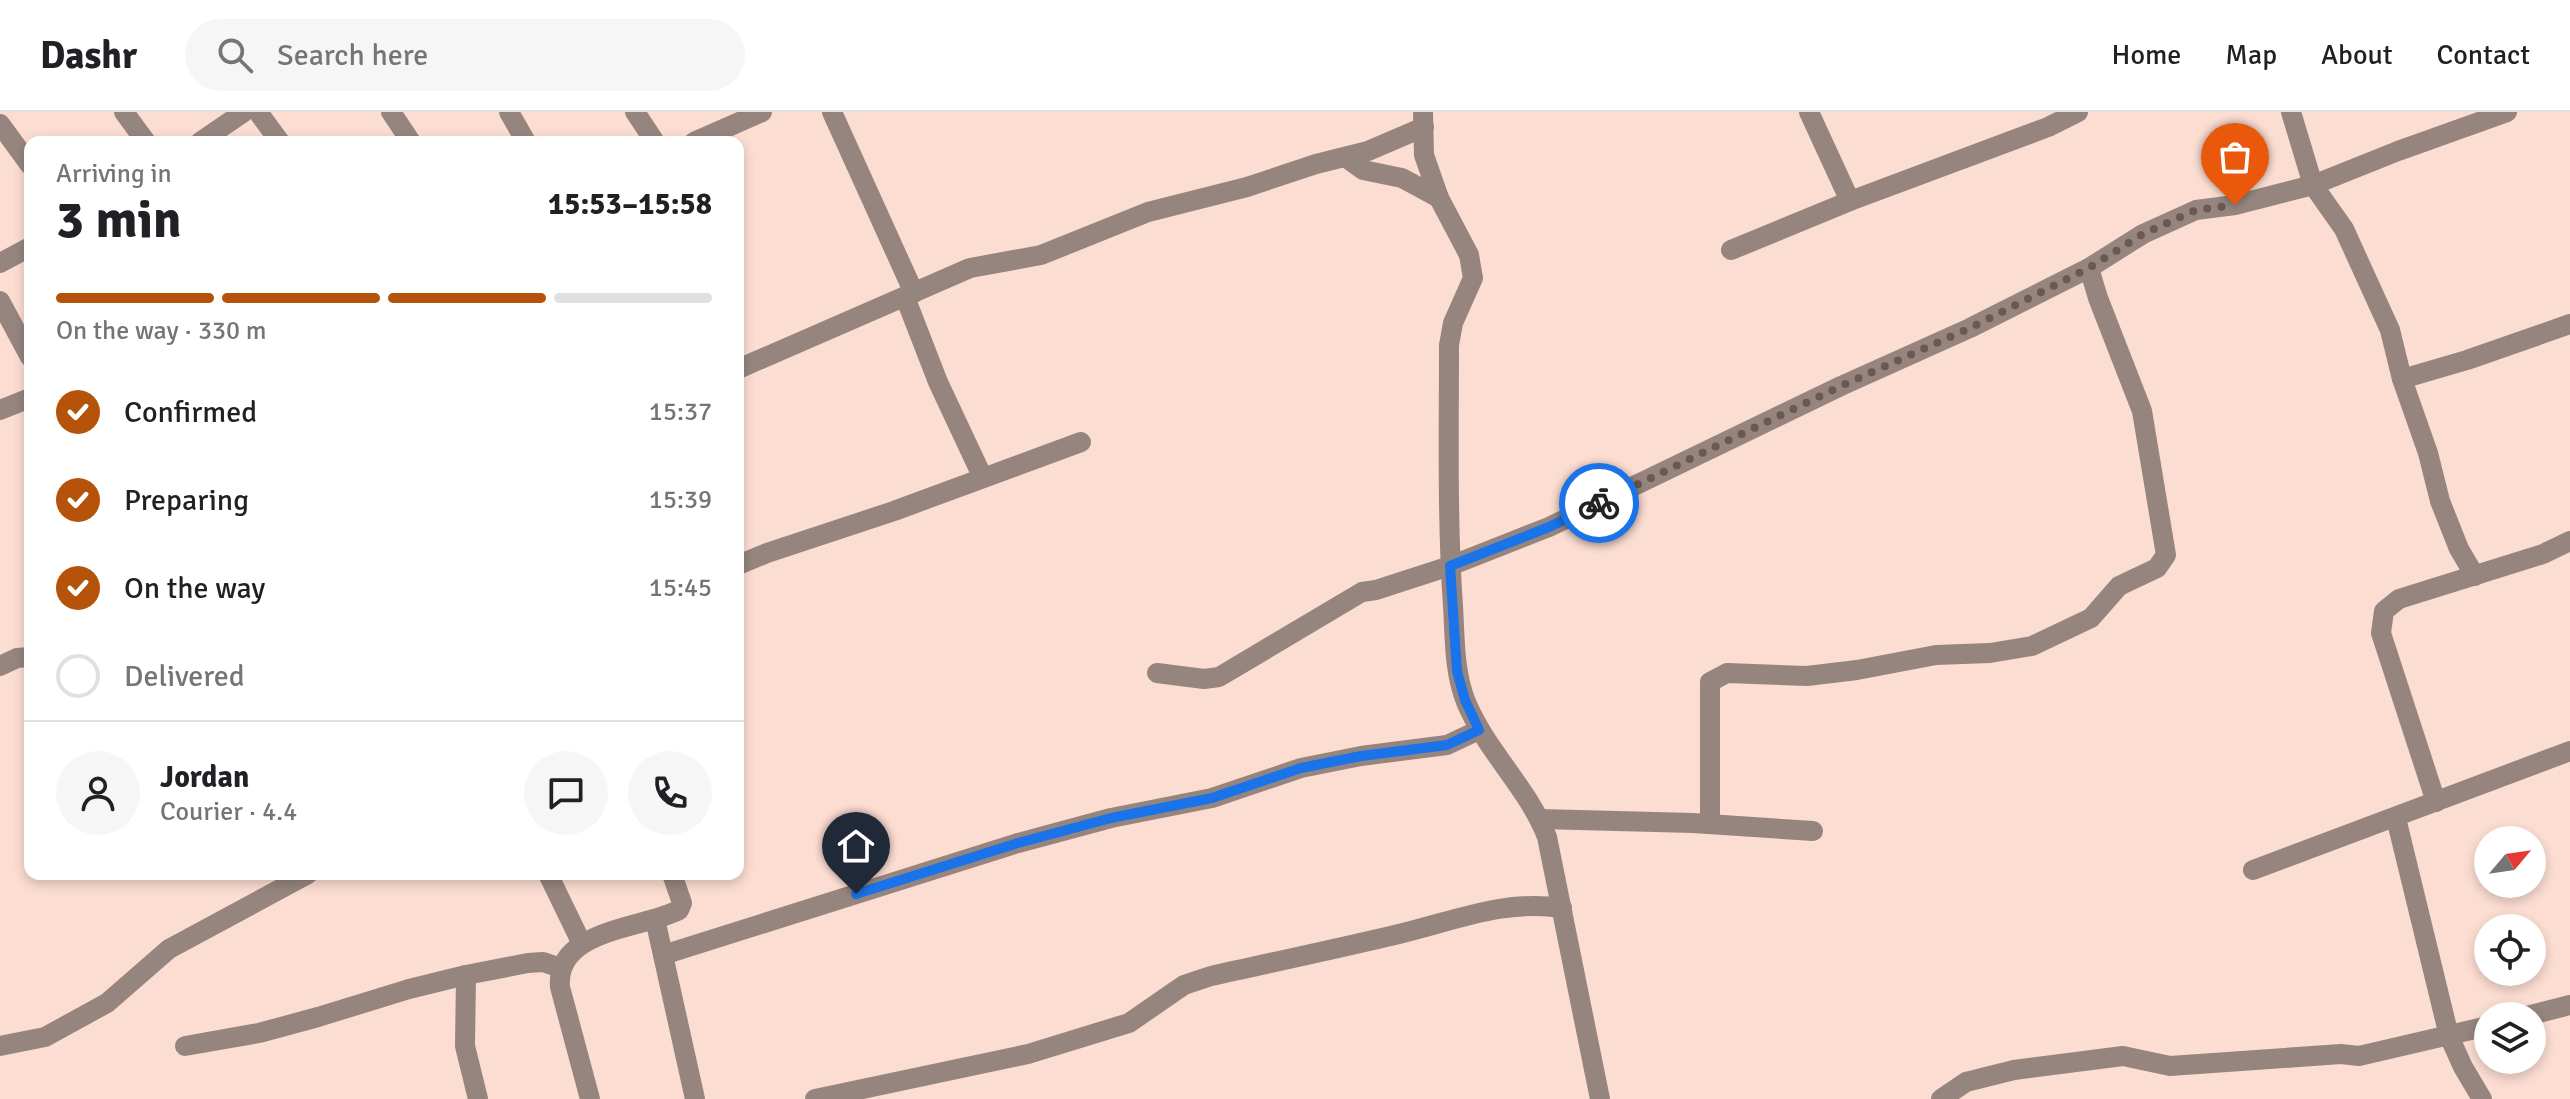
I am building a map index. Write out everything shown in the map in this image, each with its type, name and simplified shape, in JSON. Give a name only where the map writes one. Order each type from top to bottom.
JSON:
[{"type":"street","points":[[124,112],[142,136]]},
{"type":"street","points":[[209,136],[244,112]]},
{"type":"street","points":[[258,112],[276,136]]},
{"type":"street","points":[[391,112],[407,136]]},
{"type":"street","points":[[509,112],[523,136]]},
{"type":"street","points":[[635,112],[651,136]]},
{"type":"street","points":[[707,136],[761,112]]},
{"type":"street","points":[[832,112],[909,295],[938,382],[983,478]]},
{"type":"street","points":[[1809,112],[1850,201]]},
{"type":"street","points":[[1731,250],[1850,201],[2048,127],[2078,112]]},
{"type":"street","points":[[2291,112],[2313,185],[2344,229],[2390,330],[2440,501],[2459,549],[2475,576]]},
{"type":"street","points":[[1157,673],[1204,679],[1219,677],[1362,592],[1450,566],[1549,527],[1841,386],[1970,328],[2089,268],[2143,234],[2196,210],[2235,205],[2313,185],[2507,112]]},
{"type":"street","points":[[744,366],[970,268],[1041,255],[1148,212],[1368,151],[1424,120],[1424,155],[1439,198],[1469,255],[1473,278],[1453,323],[1449,345],[1450,566],[1457,671],[1465,700],[1479,730],[1540,819],[1547,837],[1600,1099]]},
{"type":"street","points":[[0,124],[24,157]]},
{"type":"street","points":[[1345,157],[1363,170],[1402,178],[1439,198]]},
{"type":"street","points":[[0,263],[24,250]]},
{"type":"street","points":[[1710,824],[1710,682],[1717,676],[1727,673],[1807,676],[1936,655],[1990,653],[2032,646],[2091,618],[2119,586],[2157,568],[2163,561],[2166,555],[2142,411],[2089,268]]},
{"type":"street","points":[[0,301],[24,346]]},
{"type":"street","points":[[2402,379],[2570,324]]},
{"type":"street","points":[[0,410],[24,400]]},
{"type":"street","points":[[744,563],[1081,442]]},
{"type":"street","points":[[2436,802],[2381,633],[2384,611],[2399,599],[2543,554],[2570,541]]},
{"type":"street","points":[[0,666],[24,657]]},
{"type":"street","points":[[663,955],[1018,843],[1111,818],[1212,798],[1301,768],[1361,756],[1447,745],[1479,730]]},
{"type":"street","points":[[2253,870],[2570,751]]},
{"type":"street","points":[[2396,818],[2449,1036],[2482,1099]]},
{"type":"street","points":[[1540,819],[1710,824],[1813,831]]},
{"type":"street","points":[[0,1046],[45,1037],[95,1010],[169,949],[297,880]]},
{"type":"street","points":[[551,880],[582,944]]},
{"type":"street","points":[[590,1099],[559,973],[565,959],[582,944],[604,933],[679,910],[682,903],[674,880]]},
{"type":"street","points":[[815,1099],[1028,1054],[1129,1023],[1184,985],[1211,976],[1402,933],[1484,910],[1521,905],[1562,908]]},
{"type":"street","points":[[655,919],[695,1099]]},
{"type":"street","points":[[185,1046],[259,1033],[466,975],[528,963],[543,962],[561,968]]},
{"type":"street","points":[[466,975],[465,1046],[478,1099]]},
{"type":"street","points":[[2546,1011],[2570,1005]]},
{"type":"street","points":[[1941,1099],[1966,1082],[2014,1070],[2123,1056],[2170,1066],[2313,1056],[2359,1056],[2474,1030]]},
{"type":"way so far","points":[[1599,503],[1841,386],[1970,328],[2089,268],[2143,234],[2196,210],[2235,205]]},
{"type":"route","points":[[856,894],[1018,843],[1111,818],[1212,798],[1301,768],[1361,756],[1447,745],[1479,730],[1465,700],[1457,671],[1450,566],[1549,527],[1599,503]]}]
